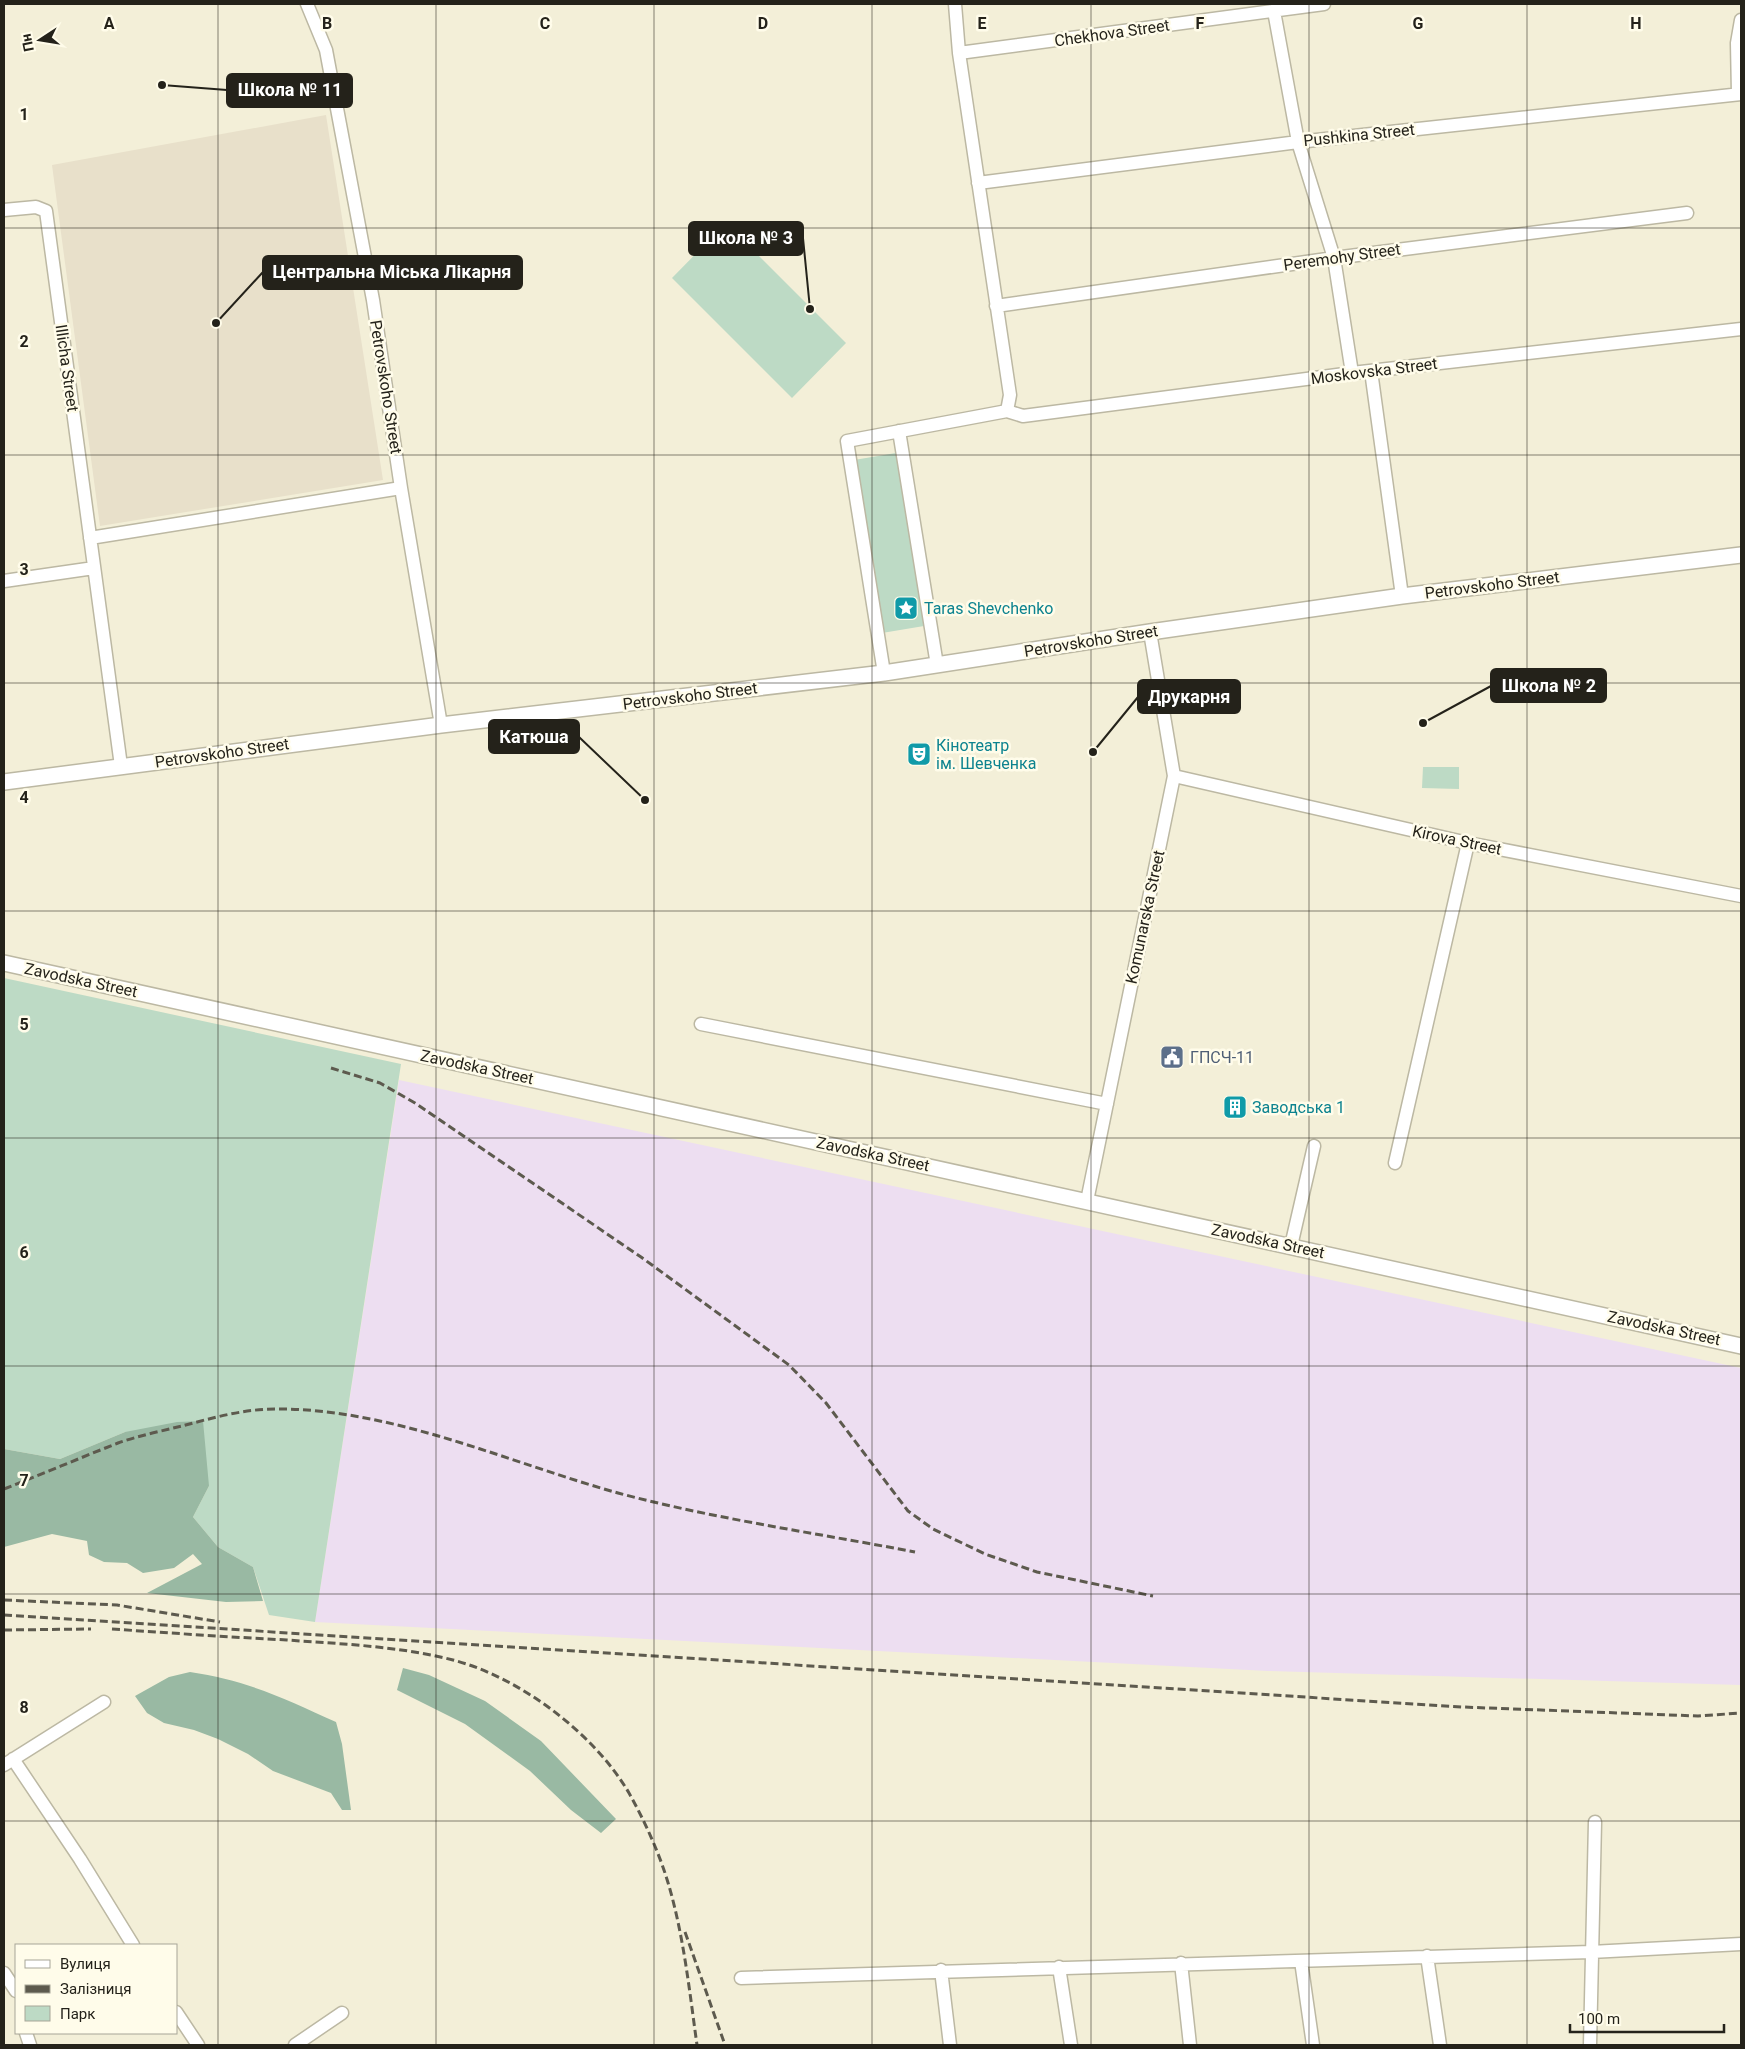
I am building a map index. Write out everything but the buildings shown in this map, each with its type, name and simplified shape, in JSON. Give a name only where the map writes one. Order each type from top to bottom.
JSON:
[{"type":"main road","name":"Petrovskoho Street","points":[[4,782],[441,725],[884,674],[1150,632],[1402,596],[1741,555]]},
{"type":"main road","name":"Zavodska Street","points":[[4,963],[1741,1346]]},
{"type":"street","name":"Petrovskoho Street","points":[[306,4],[326,50],[373,300],[401,488],[441,725]]},
{"type":"street","points":[[955,4],[959,53],[1010,395],[1007,411]]},
{"type":"street","name":"Chekhova Street","points":[[959,53],[1324,4]]},
{"type":"street","points":[[1274,10],[1298,142],[1334,258],[1352,373]]},
{"type":"street","points":[[1739,94],[1737,43],[1741,20]]},
{"type":"street","name":"Pushkina Street","points":[[978,183],[1298,142],[1739,94]]},
{"type":"street","name":"Illicha Street","points":[[4,210],[36,207],[46,211],[121,766]]},
{"type":"street","name":"Peremohy Street","points":[[996,306],[1334,258],[1687,213]]},
{"type":"street","name":"Moskovska Street","points":[[884,674],[847,441],[1007,411],[1023,416],[1352,373],[1741,328]]},
{"type":"street","points":[[1371,371],[1402,596]]},
{"type":"street","points":[[899,431],[937,665]]},
{"type":"street","points":[[90,538],[401,488]]},
{"type":"street","points":[[4,581],[94,568]]},
{"type":"street","name":"Komunarska Street","points":[[1087,1201],[1174,776],[1150,632]]},
{"type":"street","name":"Kirova Street","points":[[1174,776],[1468,843],[1741,896]]},
{"type":"street","points":[[1395,1163],[1468,843]]},
{"type":"street","points":[[701,1024],[1107,1104]]},
{"type":"street","points":[[1291,1246],[1314,1146]]},
{"type":"street","points":[[104,1702],[8,1762],[80,1859],[132,1944]]},
{"type":"street","points":[[1590,2045],[1595,1822]]},
{"type":"street","points":[[741,1978],[940,1970],[1591,1952],[1741,1944]]},
{"type":"street","points":[[1427,1956],[1440,2045]]},
{"type":"street","points":[[1301,1961],[1313,2045]]},
{"type":"street","points":[[1181,1963],[1190,2045]]},
{"type":"street","points":[[1060,1967],[1071,2045]]},
{"type":"street","points":[[940,1970],[950,2045]]},
{"type":"street","points":[[4,1973],[15,1990]]},
{"type":"street","points":[[295,2045],[342,2013]]},
{"type":"street","points":[[178,2015],[198,2045]]},
{"type":"shaded area","points":[[326,115],[383,480],[100,526],[52,165]]},
{"type":"shaded area","points":[[399,1080],[1741,1368],[1741,1685],[1268,1671],[315,1622]]},
{"type":"green space","points":[[726,223],[846,343],[792,398],[672,278]]},
{"type":"green space","points":[[896,453],[924,626],[882,633],[854,460]]},
{"type":"green space","points":[[1423,767],[1459,767],[1459,789],[1422,788]]},
{"type":"green space","points":[[4,978],[401,1064],[315,1622],[269,1615],[253,1567],[218,1547],[193,1517],[209,1486],[125,1432],[60,1459],[4,1449]]},
{"type":"green space","points":[[203,1421],[209,1486],[193,1517],[218,1547],[253,1567],[263,1601],[226,1602],[147,1593],[202,1564],[193,1554],[174,1568],[143,1573],[127,1563],[104,1562],[89,1555],[87,1541],[52,1534],[4,1547],[4,1449],[60,1459],[125,1432],[177,1422]]},
{"type":"green space","points":[[403,1668],[429,1675],[485,1701],[541,1741],[616,1819],[601,1833],[571,1810],[530,1771],[465,1724],[397,1690]]},
{"type":"green space","points":[[190,1672],[248,1685],[283,1698],[336,1722],[342,1744],[351,1810],[342,1810],[331,1793],[273,1771],[248,1754],[218,1739],[194,1730],[164,1723],[147,1713],[135,1696],[169,1677]]},
{"type":"railway","points":[[331,1068],[380,1083],[415,1103],[641,1257],[789,1365],[826,1403],[908,1511],[933,1529],[985,1554],[1037,1572],[1153,1596]]},
{"type":"railway","points":[[4,1489],[118,1443],[205,1420],[263,1409],[318,1411],[362,1417],[405,1427],[618,1493],[691,1511],[915,1552]]},
{"type":"railway","points":[[4,1600],[117,1605],[220,1622]]},
{"type":"railway","points":[[4,1615],[1462,1707],[1698,1716],[1741,1713]]},
{"type":"railway","points":[[4,1630],[91,1629]]},
{"type":"railway","points":[[112,1629],[349,1644],[432,1655],[478,1668],[503,1680],[553,1710],[596,1749],[614,1771],[629,1793],[653,1842],[665,1873],[676,1915],[685,1958],[697,2045]]},
{"type":"railway","points":[[685,1932],[725,2045]]},
{"type":"place","name":"Школа № 11","points":[[162,85]]},
{"type":"place","name":"Школа № 3","points":[[810,309]]},
{"type":"place","name":"Центральна Міська Лікарня","points":[[216,323]]},
{"type":"place","name":"Taras Shevchenko","points":[[906,608]]},
{"type":"place","name":"Школа № 2","points":[[1423,723]]},
{"type":"place","name":"Друкарня","points":[[1093,752]]},
{"type":"place","name":"Кінотеатр ім. Шевченка","points":[[919,754]]},
{"type":"place","name":"Катюша","points":[[645,800]]},
{"type":"place","name":"ГПСЧ-11","points":[[1172,1057]]},
{"type":"place","name":"Заводська 1","points":[[1235,1107]]}]
